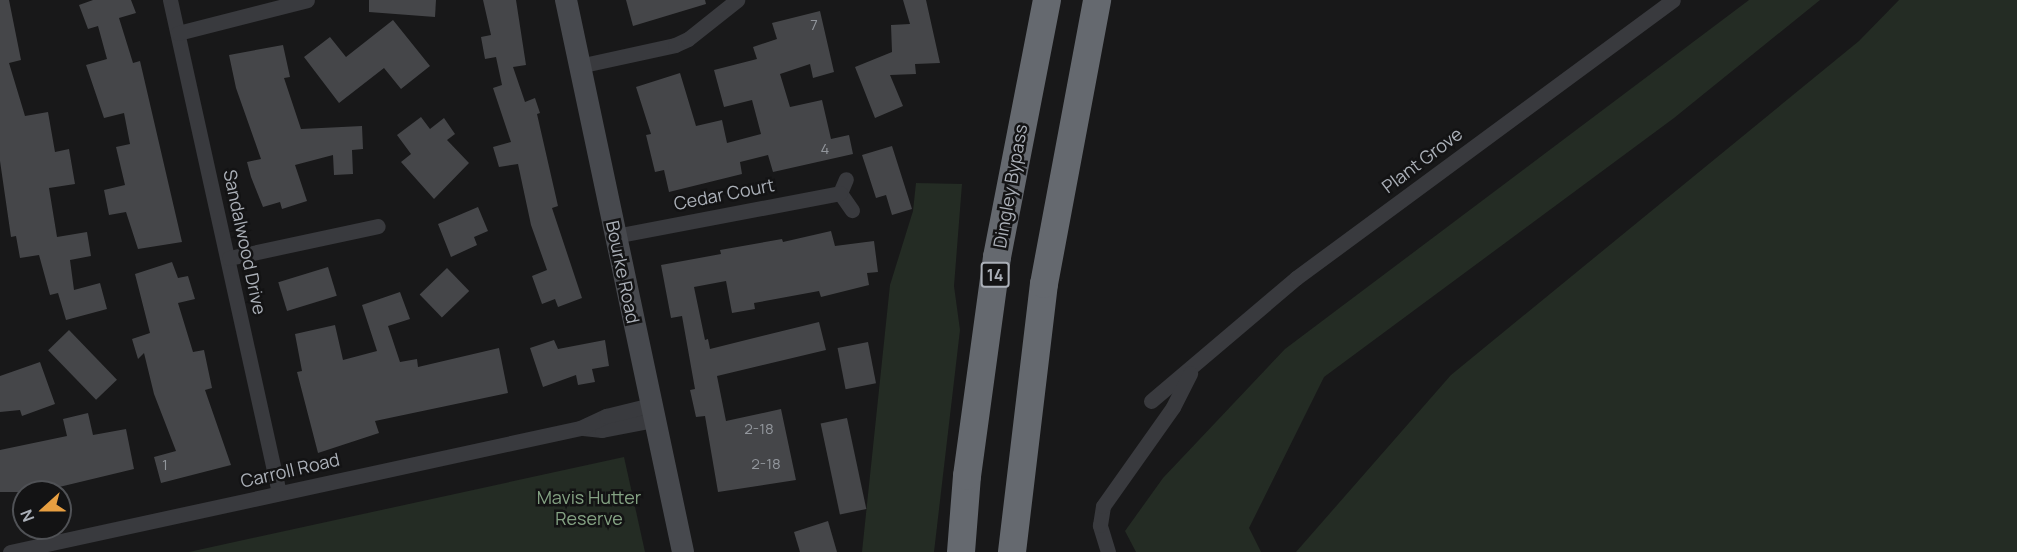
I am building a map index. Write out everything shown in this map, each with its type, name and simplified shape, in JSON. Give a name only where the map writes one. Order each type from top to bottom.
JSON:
[{"type":"highway","name":"Dingley Bypass","points":[[961,552],[967,476],[997,257],[1047,0]]},
{"type":"highway","points":[[1012,552],[1044,284],[1097,0]]},
{"type":"main road","name":"Bourke Road","points":[[566,0],[682,549]]},
{"type":"street","name":"Sandalwood Drive","points":[[170,0],[229,258],[279,493]]},
{"type":"street","points":[[178,33],[308,0]]},
{"type":"street","points":[[579,66],[675,45],[688,39],[736,0]]},
{"type":"street","name":"Plant Grove","points":[[1151,401],[1296,278],[1673,0]]},
{"type":"street","name":"Cedar Court","points":[[615,236],[843,186],[852,210]]},
{"type":"street","points":[[229,258],[378,226]]},
{"type":"street","name":"Plant Grove","points":[[1102,550],[1100,516],[1105,502],[1173,407],[1201,360]]},
{"type":"street","name":"Carroll Road","points":[[10,552],[580,428],[602,430],[653,412]]},
{"type":"green space","points":[[1749,0],[1820,0],[1674,118],[1324,377],[1249,528],[1261,552],[1136,552],[1125,531],[1163,478],[1285,349]]},
{"type":"green space","points":[[1899,0],[2017,0],[2017,552],[1296,552],[1451,375],[1859,41]]},
{"type":"green space","points":[[916,183],[962,184],[954,286],[960,330],[934,552],[862,552],[890,285],[913,211]]},
{"type":"green space","name":"Mavis Hutter Reserve","points":[[624,457],[645,552],[189,552]]},
{"type":"building","points":[[0,0],[9,0],[21,60],[9,63],[25,116],[48,112],[55,152],[69,149],[75,184],[49,188],[57,237],[87,232],[91,256],[70,260],[74,290],[100,283],[107,309],[66,320],[58,293],[50,295],[39,255],[20,258],[16,236],[11,237],[0,161]]},
{"type":"building","points":[[93,0],[131,0],[136,13],[119,18],[133,63],[140,61],[182,242],[138,249],[126,212],[109,215],[104,190],[125,185],[116,147],[130,144],[124,113],[104,118],[86,65],[107,59],[98,26],[88,29],[79,5]]},
{"type":"building","points":[[369,0],[436,0],[435,17],[369,12]]},
{"type":"building","points":[[483,0],[516,0],[526,65],[513,67],[525,102],[535,98],[540,113],[537,114],[558,206],[552,208],[582,298],[558,307],[555,299],[542,304],[532,276],[547,270],[531,225],[518,164],[499,167],[493,147],[511,142],[493,88],[502,85],[496,57],[485,59],[481,37],[491,35]]},
{"type":"building","points":[[626,0],[705,0],[706,4],[633,26]]},
{"type":"building","points":[[903,0],[926,0],[940,63],[915,64],[916,74],[890,75],[903,106],[875,118],[855,67],[892,52],[891,25],[910,24]]},
{"type":"building","points":[[820,11],[834,72],[813,78],[810,64],[780,74],[790,107],[822,100],[831,139],[849,135],[853,154],[773,172],[768,155],[740,162],[742,174],[669,192],[664,170],[655,172],[646,135],[651,134],[636,87],[680,73],[696,126],[722,120],[727,143],[761,134],[752,100],[724,107],[714,70],[757,59],[753,47],[777,39],[772,23]]},
{"type":"building","points":[[393,20],[430,66],[401,89],[384,68],[339,103],[304,57],[330,37],[346,57]]},
{"type":"building","points":[[283,45],[290,77],[284,78],[301,129],[362,126],[363,149],[352,150],[353,174],[334,175],[333,155],[295,165],[307,201],[282,209],[280,202],[263,207],[251,177],[247,162],[261,159],[236,88],[229,55]]},
{"type":"building","points":[[421,117],[430,129],[444,118],[455,134],[447,140],[469,163],[434,199],[401,162],[411,154],[397,135]]},
{"type":"building","points":[[892,146],[912,209],[892,215],[886,195],[876,198],[862,155]]},
{"type":"building","points":[[478,207],[488,231],[474,237],[477,245],[451,257],[438,224]]},
{"type":"building","points":[[831,231],[835,246],[874,241],[878,272],[867,273],[869,285],[821,297],[819,291],[754,303],[755,309],[732,313],[726,281],[694,287],[705,340],[708,339],[710,349],[819,322],[826,350],[717,376],[726,421],[781,409],[796,480],[718,492],[705,416],[696,417],[690,390],[695,389],[682,316],[671,318],[661,265],[721,254],[720,250],[782,239],[783,242]]},
{"type":"building","points":[[172,262],[178,278],[188,276],[195,299],[178,303],[193,352],[204,350],[212,388],[205,390],[231,465],[161,483],[154,457],[176,451],[154,394],[144,353],[138,359],[132,339],[150,333],[135,274]]},
{"type":"building","points":[[328,267],[337,296],[287,311],[278,282]]},
{"type":"building","points":[[447,268],[469,291],[442,317],[420,294]]},
{"type":"building","points":[[400,292],[410,319],[388,326],[400,362],[417,359],[418,367],[499,348],[508,393],[375,421],[379,433],[318,453],[297,372],[302,371],[295,334],[335,325],[343,360],[377,351],[362,305]]},
{"type":"building","points":[[69,330],[117,380],[96,400],[48,350]]},
{"type":"building","points":[[554,340],[558,349],[605,340],[609,366],[592,369],[595,382],[578,385],[576,375],[543,387],[530,348]]},
{"type":"building","points":[[868,342],[876,383],[846,389],[838,348]]},
{"type":"building","points":[[40,362],[55,404],[22,416],[20,410],[0,412],[0,376]]},
{"type":"building","points":[[88,413],[93,435],[126,429],[134,469],[72,484],[72,480],[12,480],[12,492],[0,492],[0,450],[67,436],[63,419]]},
{"type":"building","points":[[847,418],[866,509],[840,515],[821,424]]},
{"type":"building","points":[[828,521],[837,552],[800,552],[794,532]]}]
